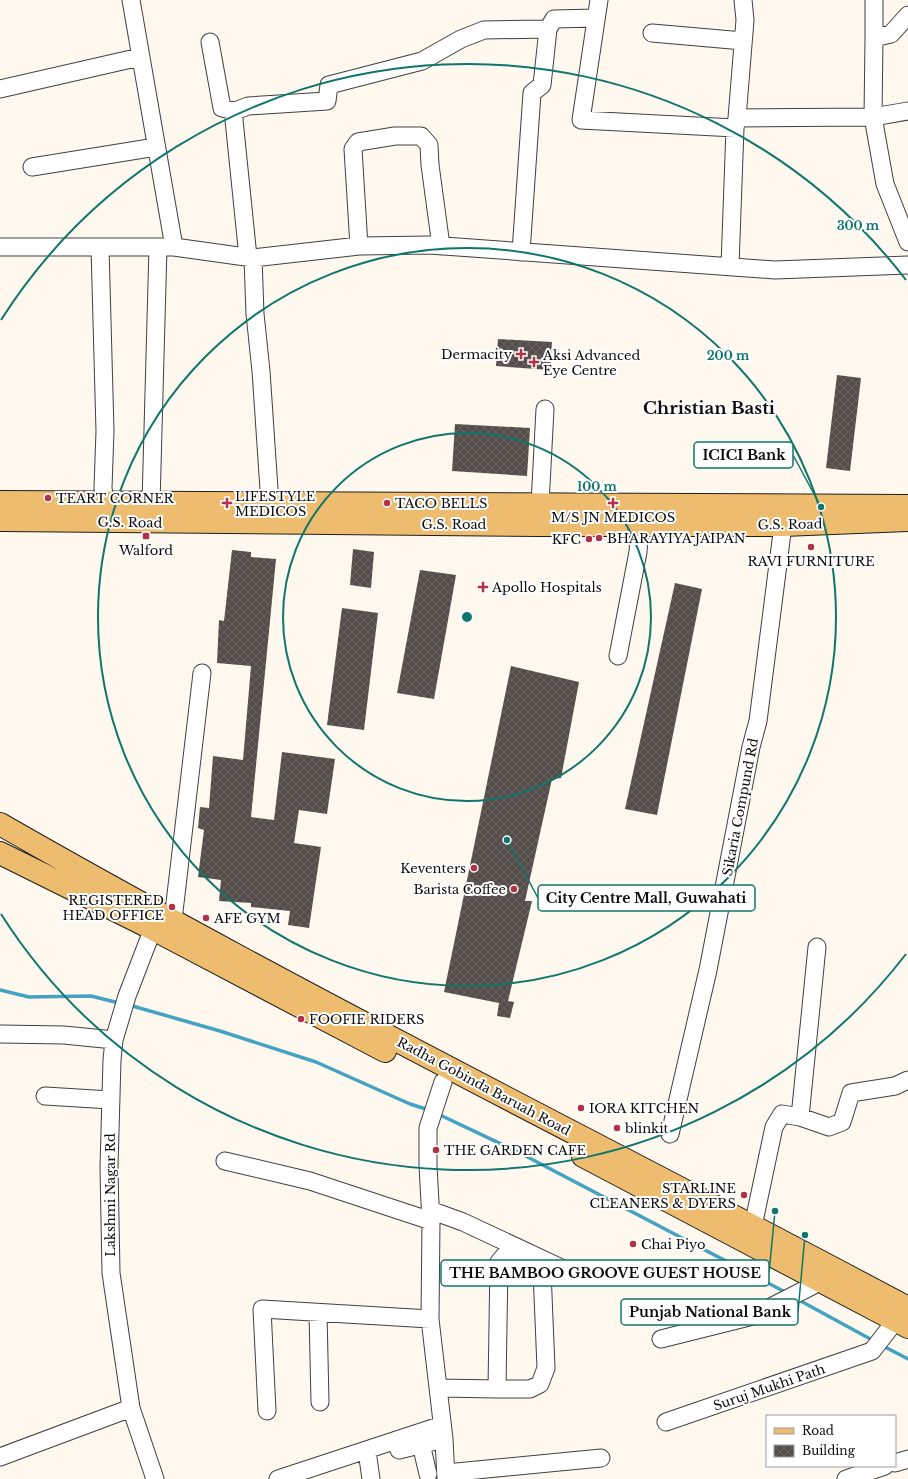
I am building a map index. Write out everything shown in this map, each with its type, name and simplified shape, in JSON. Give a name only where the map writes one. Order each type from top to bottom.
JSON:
[{"type":"main road","name":"G.S. Road","points":[[0,502],[908,506]]},
{"type":"main road","name":"G.S. Road","points":[[0,520],[640,525],[783,525],[908,520]]},
{"type":"main road","name":"Radha Gobinda Baruah Road","points":[[0,824],[162,921],[442,1082],[900,1322]]},
{"type":"main road","name":"Radha Gobinda Baruah Road","points":[[8,846],[52,879],[162,921],[438,1062],[753,1226],[900,1322]]},
{"type":"main road","points":[[8,846],[64,861]]},
{"type":"street","points":[[130,0],[156,147],[166,247],[151,503]]},
{"type":"street","points":[[599,0],[581,120],[736,123],[873,118],[908,111]]},
{"type":"street","points":[[730,266],[736,123],[745,20],[743,0]]},
{"type":"street","points":[[874,0],[873,118],[885,184],[908,242]]},
{"type":"street","points":[[874,38],[891,34],[908,15]]},
{"type":"street","points":[[522,252],[532,93],[542,85],[548,29],[554,19],[596,18]]},
{"type":"street","points":[[210,42],[222,108],[235,110],[248,106],[326,101],[329,85],[422,61],[461,39],[484,30],[548,29]]},
{"type":"street","points":[[652,33],[743,41]]},
{"type":"street","points":[[0,89],[140,57]]},
{"type":"street","points":[[235,110],[234,120],[251,258],[261,371],[270,504]]},
{"type":"street","points":[[359,246],[353,149],[358,142],[395,136],[421,136],[429,145],[430,165],[441,246]]},
{"type":"street","points":[[32,167],[156,147]]},
{"type":"street","points":[[0,247],[166,247],[251,258],[359,246],[441,246],[775,270],[908,266]]},
{"type":"street","points":[[100,247],[105,430],[103,488],[105,503]]},
{"type":"street","points":[[540,504],[545,409]]},
{"type":"street","points":[[618,656],[638,552],[640,525]]},
{"type":"street","name":"Sikaria Compund Rd","points":[[670,1134],[708,970],[751,747],[758,721],[783,525]]},
{"type":"street","name":"Lakshmi Nagar Rd","points":[[154,1479],[131,1408],[111,1273],[109,1167],[114,1040],[127,996],[162,921],[202,673]]},
{"type":"street","points":[[800,1117],[817,947]]},
{"type":"street","points":[[0,1034],[64,1035],[114,1040]]},
{"type":"street","points":[[753,1226],[774,1127],[782,1114],[800,1117],[829,1127],[842,1122],[851,1092],[895,1086],[908,1080]]},
{"type":"street","points":[[442,1082],[428,1128],[428,1166],[431,1215],[430,1319],[439,1388],[446,1476],[601,1458]]},
{"type":"street","points":[[45,1096],[111,1100]]},
{"type":"street","points":[[225,1161],[310,1180],[431,1215],[463,1222],[572,1273]]},
{"type":"street","points":[[439,1388],[497,1389],[530,1389],[540,1384],[546,1368],[542,1271],[537,1267],[508,1256],[504,1256],[499,1262],[497,1389]]},
{"type":"street","points":[[661,1339],[753,1316],[812,1286],[819,1279]]},
{"type":"street","points":[[267,1411],[262,1309],[430,1319]]},
{"type":"street","points":[[318,1313],[320,1402]]},
{"type":"street","name":"Suruj Mukhi Path","points":[[666,1422],[872,1352],[900,1322]]},
{"type":"street","points":[[0,1457],[131,1408]]},
{"type":"street","points":[[307,1479],[311,1474],[327,1468],[421,1444],[443,1432]]},
{"type":"street","points":[[278,1479],[443,1432]]},
{"type":"street","points":[[421,1444],[428,1474]]},
{"type":"street","points":[[368,1458],[372,1479]]},
{"type":"street","points":[[896,1463],[908,1459]]},
{"type":"street","points":[[846,1479],[883,1467]]},
{"type":"building","points":[[498,339],[552,342],[550,370],[496,366]]},
{"type":"building","points":[[837,375],[861,378],[850,471],[826,468]]},
{"type":"building","points":[[455,424],[530,428],[527,476],[452,471]]},
{"type":"building","points":[[353,549],[374,552],[371,588],[350,585]]},
{"type":"building","points":[[232,550],[251,552],[251,557],[276,559],[251,817],[274,820],[282,752],[335,759],[327,814],[299,810],[294,843],[321,847],[309,928],[288,925],[290,911],[251,907],[251,903],[219,901],[221,880],[198,877],[204,830],[198,828],[200,807],[209,808],[213,756],[243,760],[251,666],[217,663],[219,620],[224,621]]},
{"type":"building","points":[[420,570],[456,575],[434,699],[397,693]]},
{"type":"building","points":[[675,583],[702,589],[657,815],[625,809]]},
{"type":"building","points":[[342,608],[378,613],[364,730],[327,725]]},
{"type":"building","points":[[511,666],[579,682],[561,778],[552,779],[525,901],[532,901],[508,1001],[514,1002],[510,1018],[497,1016],[499,1003],[444,992]]},
{"type":"waterway","points":[[0,990],[29,997],[91,996],[119,1003]]},
{"type":"waterway","points":[[129,1005],[220,1031],[316,1062],[410,1104],[429,1110]]},
{"type":"waterway","points":[[438,1114],[518,1152],[787,1293]]},
{"type":"waterway","points":[[797,1299],[874,1341]]},
{"type":"waterway","points":[[883,1346],[908,1359]]},
{"type":"place","name":"Dermacity","points":[[521,354]]},
{"type":"place","name":"Aksi Advanced Eye Centre","points":[[534,362]]},
{"type":"place","name":"TEART CORNER","points":[[48,498]]},
{"type":"place","name":"LIFESTYLE MEDICOS","points":[[227,503]]},
{"type":"place","name":"TACO BELLS","points":[[387,503]]},
{"type":"place","name":"M/S JN MEDICOS","points":[[613,503]]},
{"type":"place","name":"ICICI Bank","points":[[821,507]]},
{"type":"place","name":"Walford","points":[[146,536]]},
{"type":"place","name":"BHARAYIYA JAIPAN","points":[[599,538]]},
{"type":"place","name":"KFC","points":[[589,539]]},
{"type":"place","name":"RAVI FURNITURE","points":[[811,547]]},
{"type":"place","name":"Apollo Hospitals","points":[[483,587]]},
{"type":"place","name":"City Centre Mall, Guwahati","points":[[507,840]]},
{"type":"place","name":"Keventers","points":[[474,868]]},
{"type":"place","name":"Barista Coffee","points":[[514,889]]},
{"type":"place","name":"REGISTERED HEAD OFFICE","points":[[172,907]]},
{"type":"place","name":"AFE GYM","points":[[206,918]]},
{"type":"place","name":"FOOFIE RIDERS","points":[[301,1019]]},
{"type":"place","name":"IORA KITCHEN","points":[[581,1108]]},
{"type":"place","name":"blinkit","points":[[617,1128]]},
{"type":"place","name":"THE GARDEN CAFE","points":[[436,1150]]},
{"type":"place","name":"STARLINE CLEANERS & DYERS","points":[[744,1195]]},
{"type":"place","name":"THE BAMBOO GROOVE GUEST HOUSE","points":[[775,1211]]},
{"type":"place","name":"Punjab National Bank","points":[[805,1235]]},
{"type":"place","name":"Chai Piyo","points":[[633,1244]]},
{"type":"district","name":"Christian Basti","points":[[709,408]]}]
